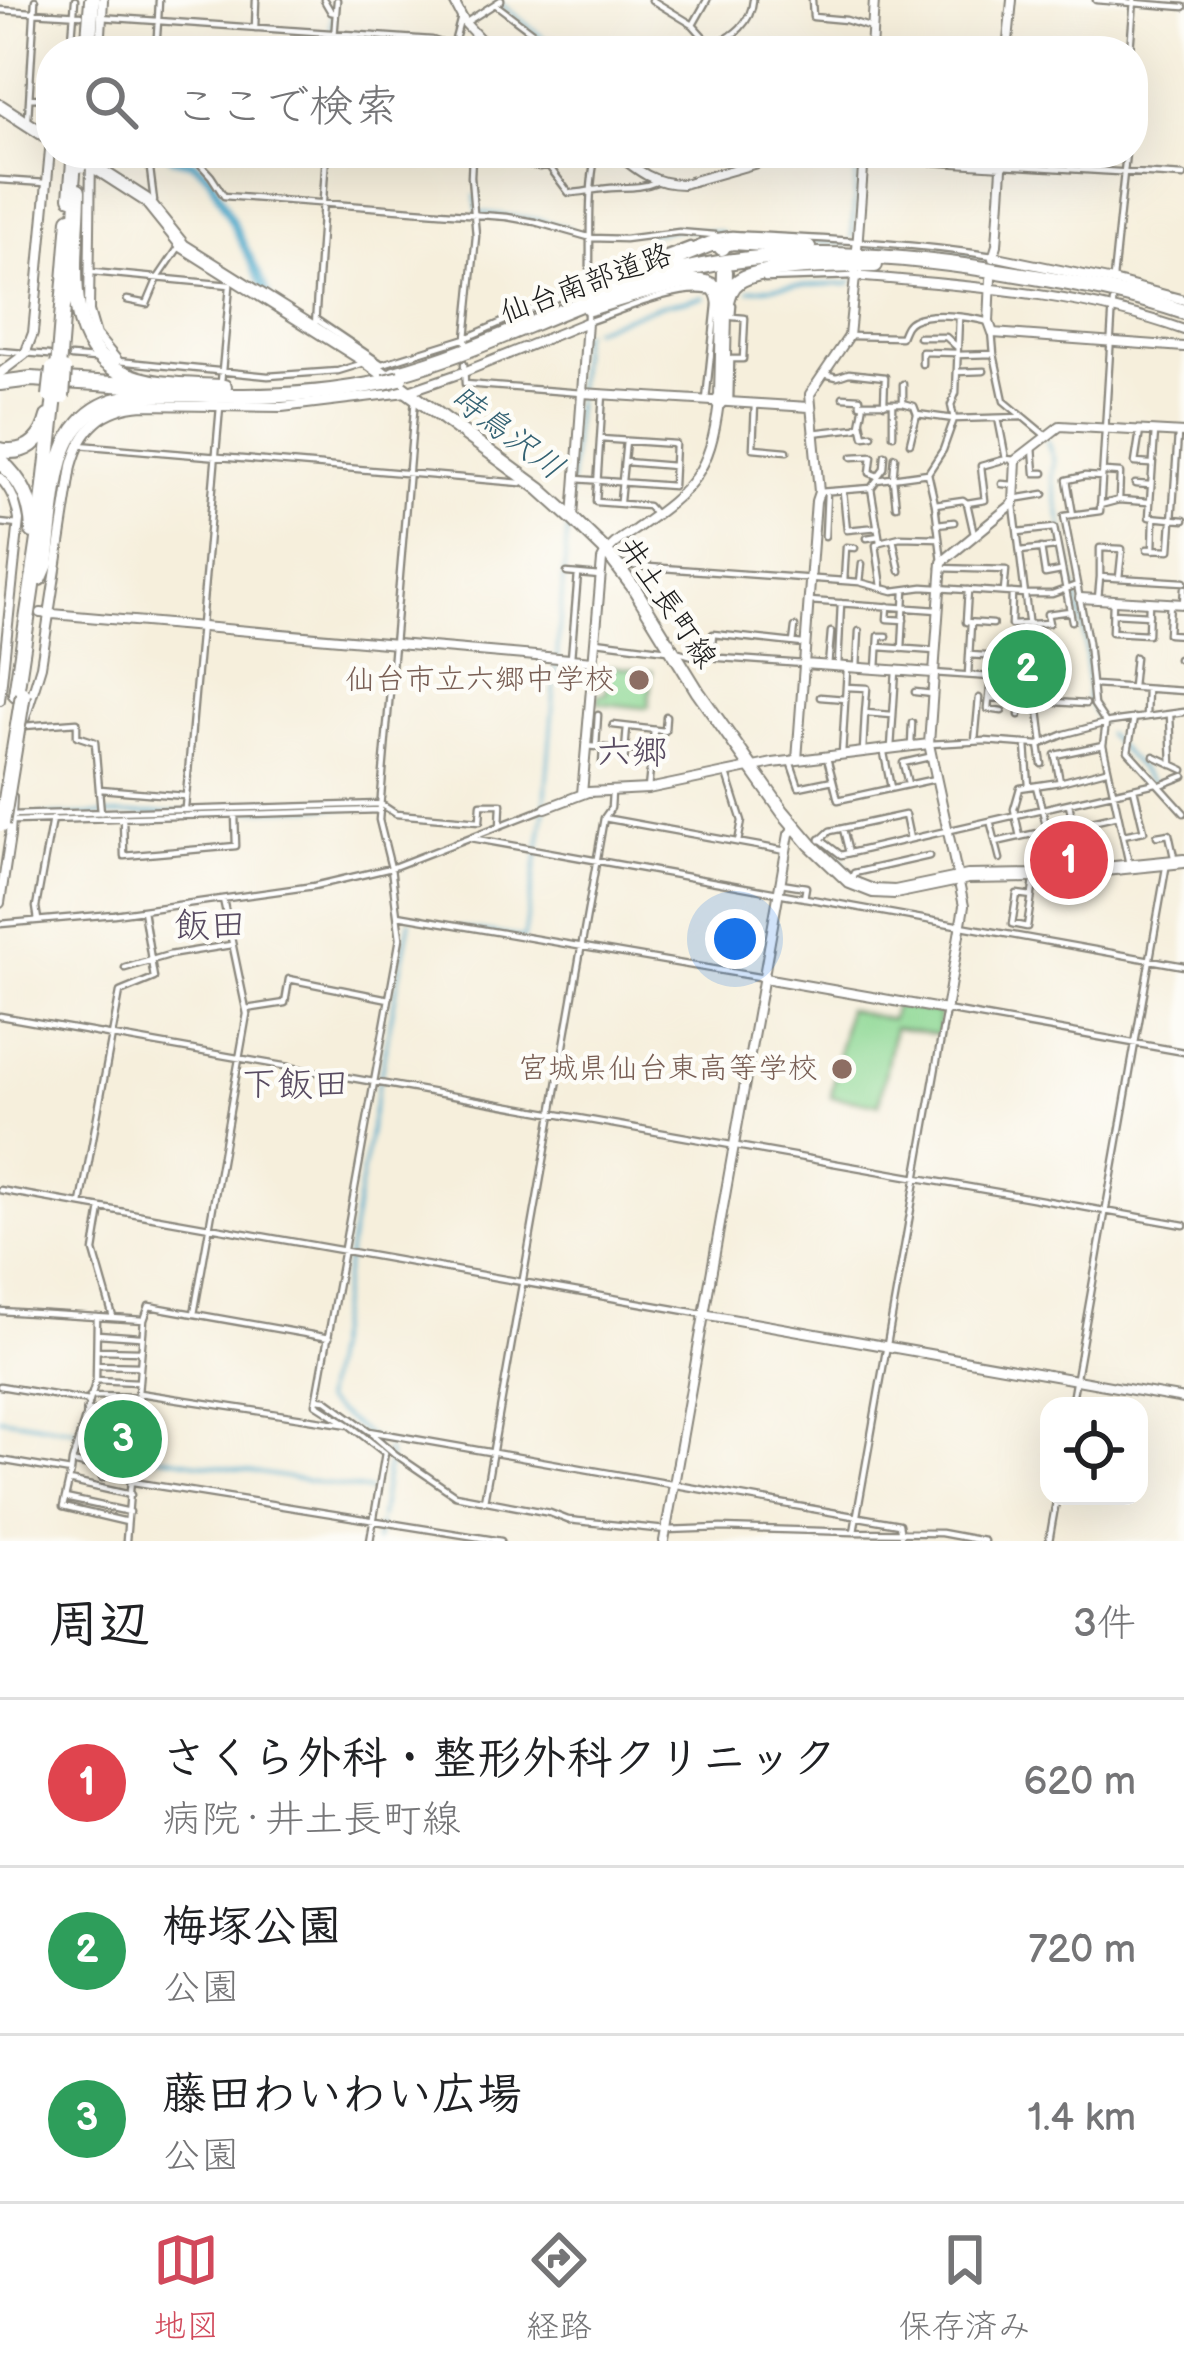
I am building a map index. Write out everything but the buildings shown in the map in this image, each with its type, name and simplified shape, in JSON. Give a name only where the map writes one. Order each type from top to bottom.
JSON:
[{"type":"highway","points":[[40,578],[79,168]]},
{"type":"highway","points":[[59,364],[79,168]]},
{"type":"highway","points":[[78,191],[78,312],[100,358],[143,380],[259,390]]},
{"type":"highway","points":[[722,257],[729,242],[861,249]]},
{"type":"highway","points":[[536,322],[686,252],[719,244],[724,306],[722,397],[718,401]]},
{"type":"highway","name":"仙台南部道路","points":[[259,390],[389,377],[473,349],[616,290],[704,266],[861,249],[1050,279],[1135,297],[1184,315]]},
{"type":"highway","name":"仙台南部道路","points":[[221,397],[303,394],[389,377],[585,321],[668,280],[753,264],[832,260],[916,266],[1062,288],[1184,315]]},
{"type":"highway","points":[[724,306],[734,284],[758,274],[828,266],[916,266]]},
{"type":"highway","points":[[585,321],[662,288],[697,283],[710,284],[724,306]]},
{"type":"highway","points":[[0,386],[31,379],[259,390]]},
{"type":"highway","points":[[0,386],[24,383],[221,397]]},
{"type":"highway","points":[[0,450],[16,452],[37,441],[56,396]]},
{"type":"highway","points":[[4,822],[8,696],[25,644],[56,396]]},
{"type":"highway","points":[[0,795],[8,696],[46,564],[63,454],[79,424],[120,400],[221,397]]},
{"type":"highway","points":[[0,461],[24,488],[32,512],[25,644]]},
{"type":"main road","points":[[0,106],[36,129]]},
{"type":"main road","name":"井土長町線","points":[[95,168],[150,205],[181,244],[230,281],[316,324],[525,478],[606,551],[795,827],[850,882]]},
{"type":"main road","points":[[850,882],[889,892],[959,878],[1175,861]]},
{"type":"street","points":[[28,124],[35,0]]},
{"type":"street","points":[[75,0],[83,8]]},
{"type":"street","points":[[99,36],[103,0]]},
{"type":"street","points":[[157,36],[159,0]]},
{"type":"street","points":[[255,28],[256,0]]},
{"type":"street","points":[[324,0],[336,13]]},
{"type":"street","points":[[334,34],[337,0]]},
{"type":"street","points":[[453,0],[477,36]]},
{"type":"street","points":[[652,0],[704,36]]},
{"type":"street","points":[[693,25],[706,0]]},
{"type":"street","points":[[731,36],[752,13],[753,0]]},
{"type":"street","points":[[812,0],[813,17],[868,28]]},
{"type":"street","points":[[869,36],[874,0]]},
{"type":"street","points":[[1008,36],[1012,0]]},
{"type":"street","points":[[1096,0],[1184,7]]},
{"type":"street","points":[[1131,36],[1134,1]]},
{"type":"street","points":[[457,36],[463,20],[498,2],[536,36]]},
{"type":"street","points":[[0,10],[83,8]]},
{"type":"street","points":[[98,17],[365,36]]},
{"type":"street","points":[[29,98],[36,98]]},
{"type":"street","points":[[0,373],[25,353],[33,333],[48,168]]},
{"type":"street","points":[[81,168],[92,323],[114,360],[295,376],[354,368],[389,377],[464,368],[585,321],[666,296],[700,289],[711,292],[716,304],[718,401],[713,441],[700,473],[675,502],[606,551],[600,576],[592,725],[602,765]]},
{"type":"street","points":[[150,168],[154,201],[150,205]]},
{"type":"street","points":[[204,168],[224,196],[476,214],[535,222],[592,238],[679,232],[722,257]]},
{"type":"street","points":[[316,324],[325,168]]},
{"type":"street","points":[[466,342],[476,214],[471,168]]},
{"type":"street","points":[[550,168],[569,194],[632,189],[656,182],[683,184],[730,168]]},
{"type":"street","points":[[589,293],[594,168]]},
{"type":"street","points":[[637,168],[656,182]]},
{"type":"street","points":[[864,168],[861,249],[952,249],[1184,300]]},
{"type":"street","points":[[993,261],[1002,168]]},
{"type":"street","points":[[1055,168],[1184,176]]},
{"type":"street","points":[[1113,285],[1125,168]]},
{"type":"street","points":[[0,180],[46,184]]},
{"type":"street","points":[[128,300],[147,304],[181,244]]},
{"type":"street","points":[[0,903],[4,822],[41,666],[72,466],[78,445],[94,422],[123,407],[221,397],[315,405],[389,377],[590,284],[722,257]]},
{"type":"street","points":[[718,401],[731,359],[742,359],[745,318],[732,317],[734,296],[739,288],[765,279],[856,271],[991,283],[1113,306],[1184,330]]},
{"type":"street","points":[[825,536],[810,394],[848,336],[856,271]]},
{"type":"street","points":[[89,272],[230,281],[184,810]]},
{"type":"street","points":[[991,283],[990,327],[1004,401],[1046,436]]},
{"type":"street","points":[[1072,621],[1064,516],[1100,511],[1113,306]]},
{"type":"street","points":[[848,336],[901,337],[912,320],[959,316],[1008,334],[1184,347]]},
{"type":"street","points":[[854,1532],[964,906],[928,744],[941,565],[928,473],[943,450],[953,419],[959,316]]},
{"type":"street","points":[[570,517],[585,321]]},
{"type":"street","points":[[919,337],[946,337],[957,352]]},
{"type":"street","points":[[0,352],[25,353],[59,364],[95,359]]},
{"type":"street","points":[[922,364],[922,352],[994,354]]},
{"type":"street","points":[[464,368],[465,384],[809,406]]},
{"type":"street","points":[[957,372],[983,371]]},
{"type":"street","points":[[824,374],[885,377],[884,404]]},
{"type":"street","points":[[370,1541],[385,1453],[316,1404],[321,1400],[400,938],[380,807],[409,474],[389,377]]},
{"type":"street","points":[[903,384],[903,403]]},
{"type":"street","points":[[603,394],[596,502],[648,506],[656,515]]},
{"type":"street","points":[[843,397],[860,398],[860,404],[914,406],[917,414],[910,443]]},
{"type":"street","points":[[893,403],[893,435]]},
{"type":"street","points":[[755,404],[753,448],[787,451]]},
{"type":"street","points":[[864,404],[864,436],[872,435]]},
{"type":"street","points":[[917,414],[953,419],[1022,417]]},
{"type":"street","points":[[998,418],[1015,485],[1042,764]]},
{"type":"street","points":[[812,433],[856,428],[861,422]]},
{"type":"street","points":[[935,504],[985,500],[981,466],[1011,460],[1060,426],[1181,433],[1170,550],[1150,549],[1154,518]]},
{"type":"street","points":[[1140,431],[1135,463],[1153,464]]},
{"type":"street","points":[[1155,432],[1149,517],[1184,520]]},
{"type":"street","points":[[576,478],[673,486],[675,444],[600,439]]},
{"type":"street","points":[[620,504],[626,441]]},
{"type":"street","points":[[78,445],[521,483],[525,478]]},
{"type":"street","points":[[1033,447],[1035,473],[1044,473]]},
{"type":"street","points":[[882,587],[871,488],[884,468],[885,455]]},
{"type":"street","points":[[852,457],[872,456],[870,473],[878,478],[928,473]]},
{"type":"street","points":[[895,457],[896,506]]},
{"type":"street","points":[[1034,460],[1045,458]]},
{"type":"street","points":[[624,462],[674,466]]},
{"type":"street","points":[[1072,515],[1066,480],[1120,473],[1119,500]]},
{"type":"street","points":[[0,478],[16,502],[18,525],[6,609],[8,696]]},
{"type":"street","points":[[1002,484],[1015,485]]},
{"type":"street","points":[[1135,484],[1151,485]]},
{"type":"street","points":[[833,780],[799,787],[794,760],[815,501],[823,492],[871,488]]},
{"type":"street","points":[[843,491],[847,530],[878,527]]},
{"type":"street","points":[[941,565],[1014,501],[1044,494]]},
{"type":"street","points":[[1173,498],[1184,499]]},
{"type":"street","points":[[1100,505],[1119,500],[1150,502]]},
{"type":"street","points":[[968,503],[974,535]]},
{"type":"street","points":[[938,524],[954,522]]},
{"type":"street","points":[[0,523],[18,525]]},
{"type":"street","points":[[1018,532],[1054,528],[1063,571],[1080,598],[1094,705],[1106,723],[1103,745],[1129,864]]},
{"type":"street","points":[[867,538],[939,538]]},
{"type":"street","points":[[893,539],[900,572]]},
{"type":"street","points":[[1020,550],[1057,546]]},
{"type":"street","points":[[844,581],[846,548],[856,548]]},
{"type":"street","points":[[1041,548],[1045,574],[1063,571]]},
{"type":"street","points":[[1098,599],[1100,548],[1122,549],[1120,578]]},
{"type":"street","points":[[976,568],[977,554]]},
{"type":"street","points":[[997,569],[998,555]]},
{"type":"street","points":[[860,582],[862,564]]},
{"type":"street","points":[[941,565],[1006,570],[1011,625],[1048,623],[1048,614],[1070,611]]},
{"type":"street","points":[[619,568],[860,582],[893,591],[939,588],[1052,594],[1073,587]]},
{"type":"street","points":[[567,572],[600,576]]},
{"type":"street","points":[[561,658],[578,574]]},
{"type":"street","points":[[1080,598],[1184,604],[1184,585],[1100,577]]},
{"type":"street","points":[[902,649],[905,590]]},
{"type":"street","points":[[968,590],[966,622],[993,624]]},
{"type":"street","points":[[1112,600],[1112,632],[1148,634],[1149,602]]},
{"type":"street","points":[[809,601],[938,610]]},
{"type":"street","points":[[821,613],[822,602]]},
{"type":"street","points":[[841,603],[846,687],[842,754]]},
{"type":"street","points":[[1170,603],[1168,634],[1184,635]]},
{"type":"street","points":[[860,616],[861,605]]},
{"type":"street","points":[[888,607],[884,619],[904,620]]},
{"type":"street","points":[[6,609],[23,612]]},
{"type":"street","points":[[46,613],[593,661]]},
{"type":"street","points":[[1112,613],[1149,615]]},
{"type":"street","points":[[968,675],[971,623]]},
{"type":"street","points":[[793,643],[795,627]]},
{"type":"street","points":[[843,667],[859,631]]},
{"type":"street","points":[[831,632],[843,667]]},
{"type":"street","points":[[711,657],[712,634],[806,644]]},
{"type":"street","points":[[877,669],[879,636],[887,636]]},
{"type":"street","points":[[595,640],[711,657],[1049,683]]},
{"type":"street","points":[[879,647],[935,651]]},
{"type":"street","points":[[969,655],[1033,659]]},
{"type":"street","points":[[1132,688],[1135,657]]},
{"type":"street","points":[[891,788],[887,748],[896,671]]},
{"type":"street","points":[[991,677],[988,710],[1002,711]]},
{"type":"street","points":[[1092,685],[1184,691]]},
{"type":"street","points":[[846,687],[867,688],[863,751]]},
{"type":"street","points":[[1146,716],[1147,688]]},
{"type":"street","points":[[915,692],[933,694]]},
{"type":"street","points":[[820,697],[844,699]]},
{"type":"street","points":[[976,741],[979,698]]},
{"type":"street","points":[[989,698],[1086,704]]},
{"type":"street","points":[[1019,715],[1021,700]]},
{"type":"street","points":[[0,924],[314,886],[392,868],[581,794],[648,789],[753,767],[887,748],[976,741],[1041,744],[1106,723],[1184,712]]},
{"type":"street","points":[[865,713],[893,715]]},
{"type":"street","points":[[1169,713],[1172,765]]},
{"type":"street","points":[[592,725],[598,715]]},
{"type":"street","points":[[613,725],[665,731],[666,716]]},
{"type":"street","points":[[1134,718],[1128,751],[1184,813]]},
{"type":"street","points":[[0,727],[76,722],[77,736],[95,742],[101,813]]},
{"type":"street","points":[[910,746],[912,723]]},
{"type":"street","points":[[624,764],[627,727]]},
{"type":"street","points":[[648,789],[654,730]]},
{"type":"street","points":[[1172,744],[1184,744]]},
{"type":"street","points":[[1026,745],[1055,874]]},
{"type":"street","points":[[1060,782],[1055,755],[1103,745]]},
{"type":"street","points":[[595,747],[652,752]]},
{"type":"street","points":[[581,794],[595,747]]},
{"type":"street","points":[[1172,755],[1184,755]]},
{"type":"street","points":[[827,756],[838,800],[936,778]]},
{"type":"street","points":[[1154,756],[1184,773]]},
{"type":"street","points":[[908,784],[903,763],[931,757]]},
{"type":"street","points":[[1020,837],[1014,809],[1020,788],[1108,770]]},
{"type":"street","points":[[910,839],[905,815],[830,831],[815,842],[849,853],[1156,784],[1184,773]]},
{"type":"street","points":[[727,774],[742,820],[738,842]]},
{"type":"street","points":[[100,789],[186,796]]},
{"type":"street","points":[[1123,835],[1144,831],[1134,789]]},
{"type":"street","points":[[484,1501],[612,792]]},
{"type":"street","points":[[4,822],[101,813],[380,807],[395,814],[480,821],[481,804],[501,805],[500,826]]},
{"type":"street","points":[[1069,804],[1075,828],[1118,815]]},
{"type":"street","points":[[4,822],[380,807]]},
{"type":"street","points":[[1139,813],[1152,810]]},
{"type":"street","points":[[123,818],[124,856],[236,847],[235,814]]},
{"type":"street","points":[[604,818],[786,851]]},
{"type":"street","points":[[38,921],[36,908],[52,820]]},
{"type":"street","points":[[1099,820],[1101,830]]},
{"type":"street","points":[[991,822],[1000,859]]},
{"type":"street","points":[[1143,827],[1156,825]]},
{"type":"street","points":[[665,1536],[789,834],[795,827]]},
{"type":"street","points":[[843,829],[849,853]]},
{"type":"street","points":[[996,842],[1046,831]]},
{"type":"street","points":[[1073,1397],[1150,960],[1175,861],[1169,834],[1156,836]]},
{"type":"street","points":[[471,838],[1184,966]]},
{"type":"street","points":[[850,882],[854,873],[929,856]]},
{"type":"street","points":[[1032,896],[1017,894],[1012,923],[1028,927],[1035,875]]},
{"type":"street","points":[[781,883],[806,887],[804,898]]},
{"type":"street","points":[[194,1314],[246,1009],[223,899]]},
{"type":"street","points":[[80,1204],[120,992],[154,979],[143,910]]},
{"type":"street","points":[[398,915],[1184,1052]]},
{"type":"street","points":[[125,968],[196,949],[232,945]]},
{"type":"street","points":[[246,1009],[285,1004],[289,980],[389,999]]},
{"type":"street","points":[[0,1016],[1184,1225]]},
{"type":"street","points":[[0,1190],[1184,1399]]},
{"type":"street","points":[[101,1208],[94,1251],[113,1317]]},
{"type":"street","points":[[126,1541],[142,1337],[149,1306],[329,1338]]},
{"type":"street","points":[[0,1324],[1,1311],[144,1320]]},
{"type":"street","points":[[97,1317],[96,1380],[63,1507],[129,1522]]},
{"type":"street","points":[[98,1334],[142,1337]]},
{"type":"street","points":[[98,1350],[142,1351]]},
{"type":"street","points":[[98,1365],[141,1366]]},
{"type":"street","points":[[96,1380],[140,1382]]},
{"type":"street","points":[[0,1386],[90,1398],[139,1395],[350,1425]]},
{"type":"street","points":[[321,1400],[455,1496],[665,1536],[721,1528],[854,1532],[869,1538],[941,1534],[984,1541]]},
{"type":"street","points":[[86,1411],[137,1412]]},
{"type":"street","points":[[103,1474],[112,1412]]},
{"type":"street","points":[[80,1433],[112,1427],[136,1429]]},
{"type":"street","points":[[369,1431],[899,1524],[901,1534]]},
{"type":"street","points":[[80,1433],[135,1455]]},
{"type":"street","points":[[0,1460],[70,1472]]},
{"type":"street","points":[[72,1462],[133,1480],[501,1541]]},
{"type":"street","points":[[69,1481],[130,1495]]},
{"type":"street","points":[[65,1498],[130,1512]]},
{"type":"street","points":[[1049,1541],[1055,1505]]},
{"type":"green space","points":[[611,666],[652,671],[649,706],[598,703],[599,694],[606,694]]},
{"type":"green space","points":[[895,1005],[940,1013],[938,1035],[894,1028],[879,1104],[831,1097],[847,1009],[891,1020]]},
{"type":"waterway","points":[[496,0],[541,36]]},
{"type":"waterway","points":[[331,31],[332,14]]},
{"type":"waterway","name":"時鳥沢川","points":[[200,168],[210,177],[270,299]]},
{"type":"waterway","points":[[852,237],[856,168]]},
{"type":"waterway","points":[[475,196],[478,212],[570,229]]},
{"type":"waterway","points":[[646,234],[676,229],[722,232]]},
{"type":"waterway","points":[[808,241],[848,244]]},
{"type":"waterway","points":[[865,245],[988,259]]},
{"type":"waterway","points":[[749,290],[851,281]]},
{"type":"waterway","points":[[592,329],[661,305],[704,297]]},
{"type":"waterway","points":[[569,507],[583,332]]},
{"type":"waterway","points":[[1047,441],[1085,639],[1088,701],[1099,722]]},
{"type":"waterway","points":[[461,928],[524,938],[544,815],[568,522]]},
{"type":"waterway","points":[[1107,734],[1154,784]]},
{"type":"waterway","points":[[16,817],[378,806]]},
{"type":"waterway","points":[[835,855],[850,874]]},
{"type":"waterway","points":[[375,1440],[323,1401],[410,920]]},
{"type":"waterway","points":[[0,1418],[78,1430],[143,1454],[370,1491]]},
{"type":"waterway","points":[[380,1518],[387,1449]]},
{"type":"waterway","points":[[376,1541],[379,1524]]},
{"type":"place","name":"梅塚公園","points":[[1027,669]]},
{"type":"place","name":"仙台市立六郷中学校","points":[[639,680]]},
{"type":"place","name":"さくら外科・整形外科クリニック","points":[[1069,860]]},
{"type":"place","name":"宮城県仙台東高等学校","points":[[842,1069]]},
{"type":"place","name":"藤田わいわい広場","points":[[123,1439]]},
{"type":"district","name":"六郷","points":[[632,753]]},
{"type":"district","name":"飯田","points":[[210,926]]},
{"type":"district","name":"下飯田","points":[[295,1085]]}]
